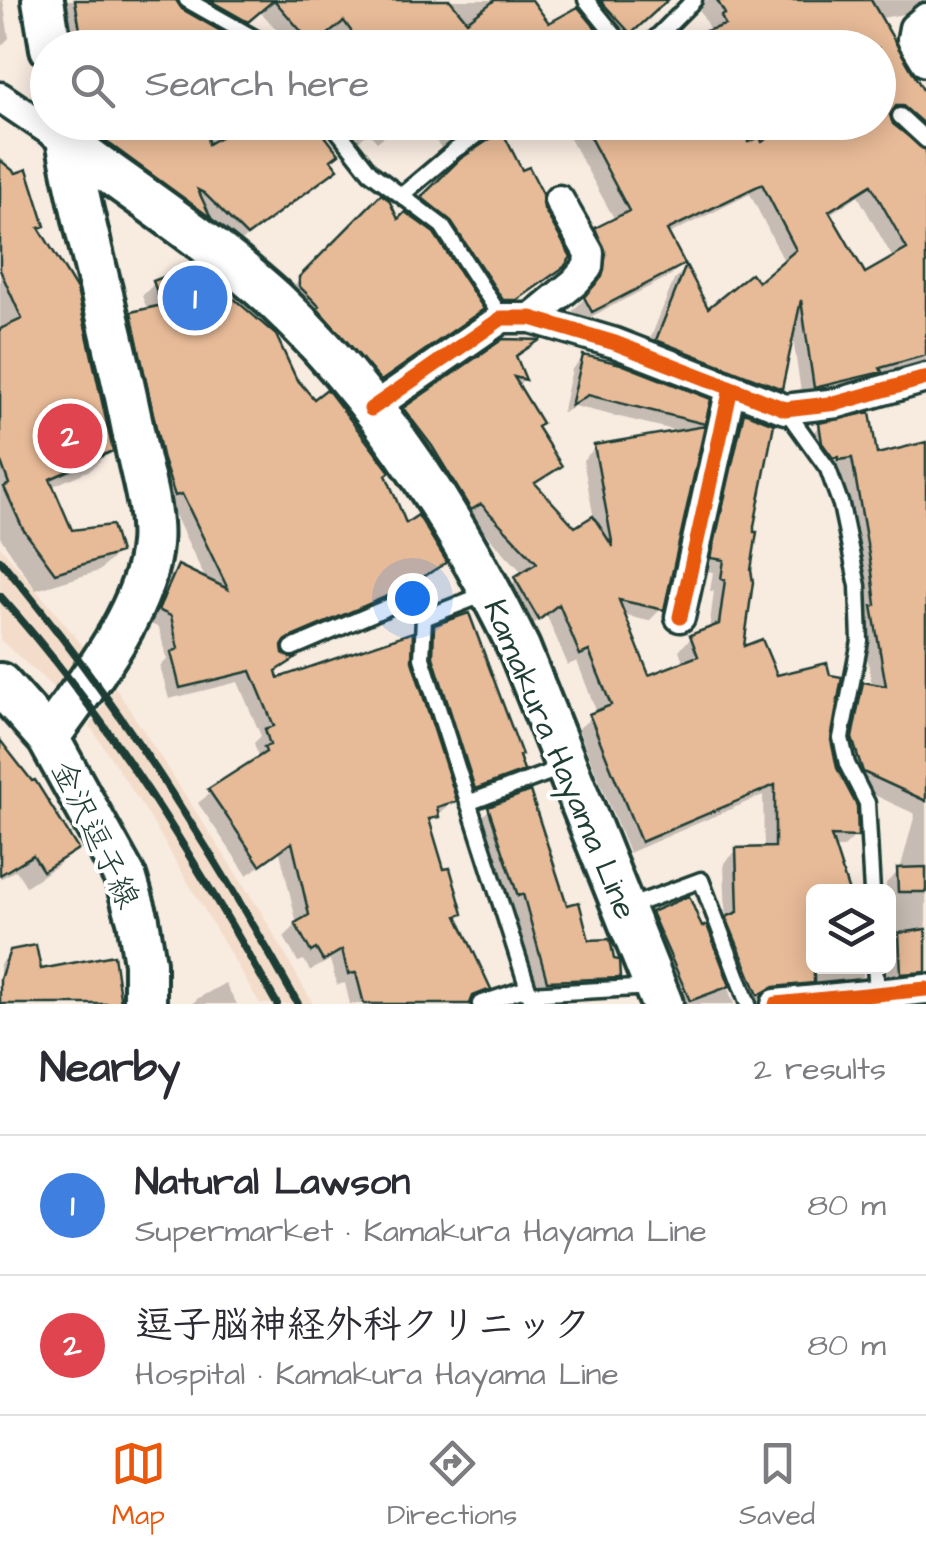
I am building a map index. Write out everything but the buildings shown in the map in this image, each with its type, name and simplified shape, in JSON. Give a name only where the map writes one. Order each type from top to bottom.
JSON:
[{"type":"main road","points":[[43,0],[48,30]]},
{"type":"main road","points":[[48,738],[123,626],[143,579],[152,543],[120,361],[68,140]]},
{"type":"main road","name":"Kamakura Hayama Line","points":[[75,140],[274,299],[334,359],[414,464],[492,592],[520,648],[658,995]]},
{"type":"main road","name":"金沢逗子線","points":[[0,684],[48,738],[126,879],[145,962],[144,1004]]},
{"type":"street","points":[[926,18],[914,28],[912,39],[926,62]]},
{"type":"street","points":[[0,97],[30,113]]},
{"type":"street","points":[[531,318],[588,267],[588,252],[559,200]]},
{"type":"street","points":[[372,408],[502,318],[531,318],[615,343],[785,409],[838,403],[926,378]]},
{"type":"street","points":[[680,617],[731,388]]},
{"type":"street","points":[[776,1004],[876,979],[926,988]]},
{"type":"lane","points":[[187,0],[240,30]]},
{"type":"lane","points":[[586,0],[611,30]]},
{"type":"lane","points":[[664,30],[694,0]]},
{"type":"lane","points":[[900,116],[926,140]]},
{"type":"lane","points":[[345,140],[370,172],[442,226],[502,318]]},
{"type":"lane","points":[[403,194],[470,140]]},
{"type":"lane","points":[[785,409],[828,468],[841,505],[858,586],[860,641],[841,738],[847,764],[867,803],[872,884]]},
{"type":"lane","points":[[424,618],[492,592]]},
{"type":"lane","points":[[292,648],[407,599],[424,618],[422,658],[530,995]]},
{"type":"lane","points":[[468,803],[568,766]]},
{"type":"lane","points":[[626,908],[700,880],[748,1004]]},
{"type":"lane","points":[[480,1004],[530,995],[658,995]]},
{"type":"shaded area","points":[[0,546],[84,647],[55,689],[0,640]]},
{"type":"shaded area","points":[[115,687],[263,915],[313,1004],[260,1004],[150,818],[90,726]]},
{"type":"railway","points":[[0,560],[83,665],[160,775],[298,1004]]},
{"type":"railway","points":[[0,596],[115,741],[183,845],[277,1004]]},
{"type":"cycle path","points":[[371,409],[502,318],[531,318],[615,343],[785,409],[838,403],[926,378]]},
{"type":"cycle path","points":[[680,617],[731,388]]},
{"type":"cycle path","points":[[776,1004],[926,989]]},
{"type":"place","name":"Natural Lawson","points":[[195,298]]},
{"type":"place","name":"逗子脳神経外科クリニック","points":[[70,436]]}]
